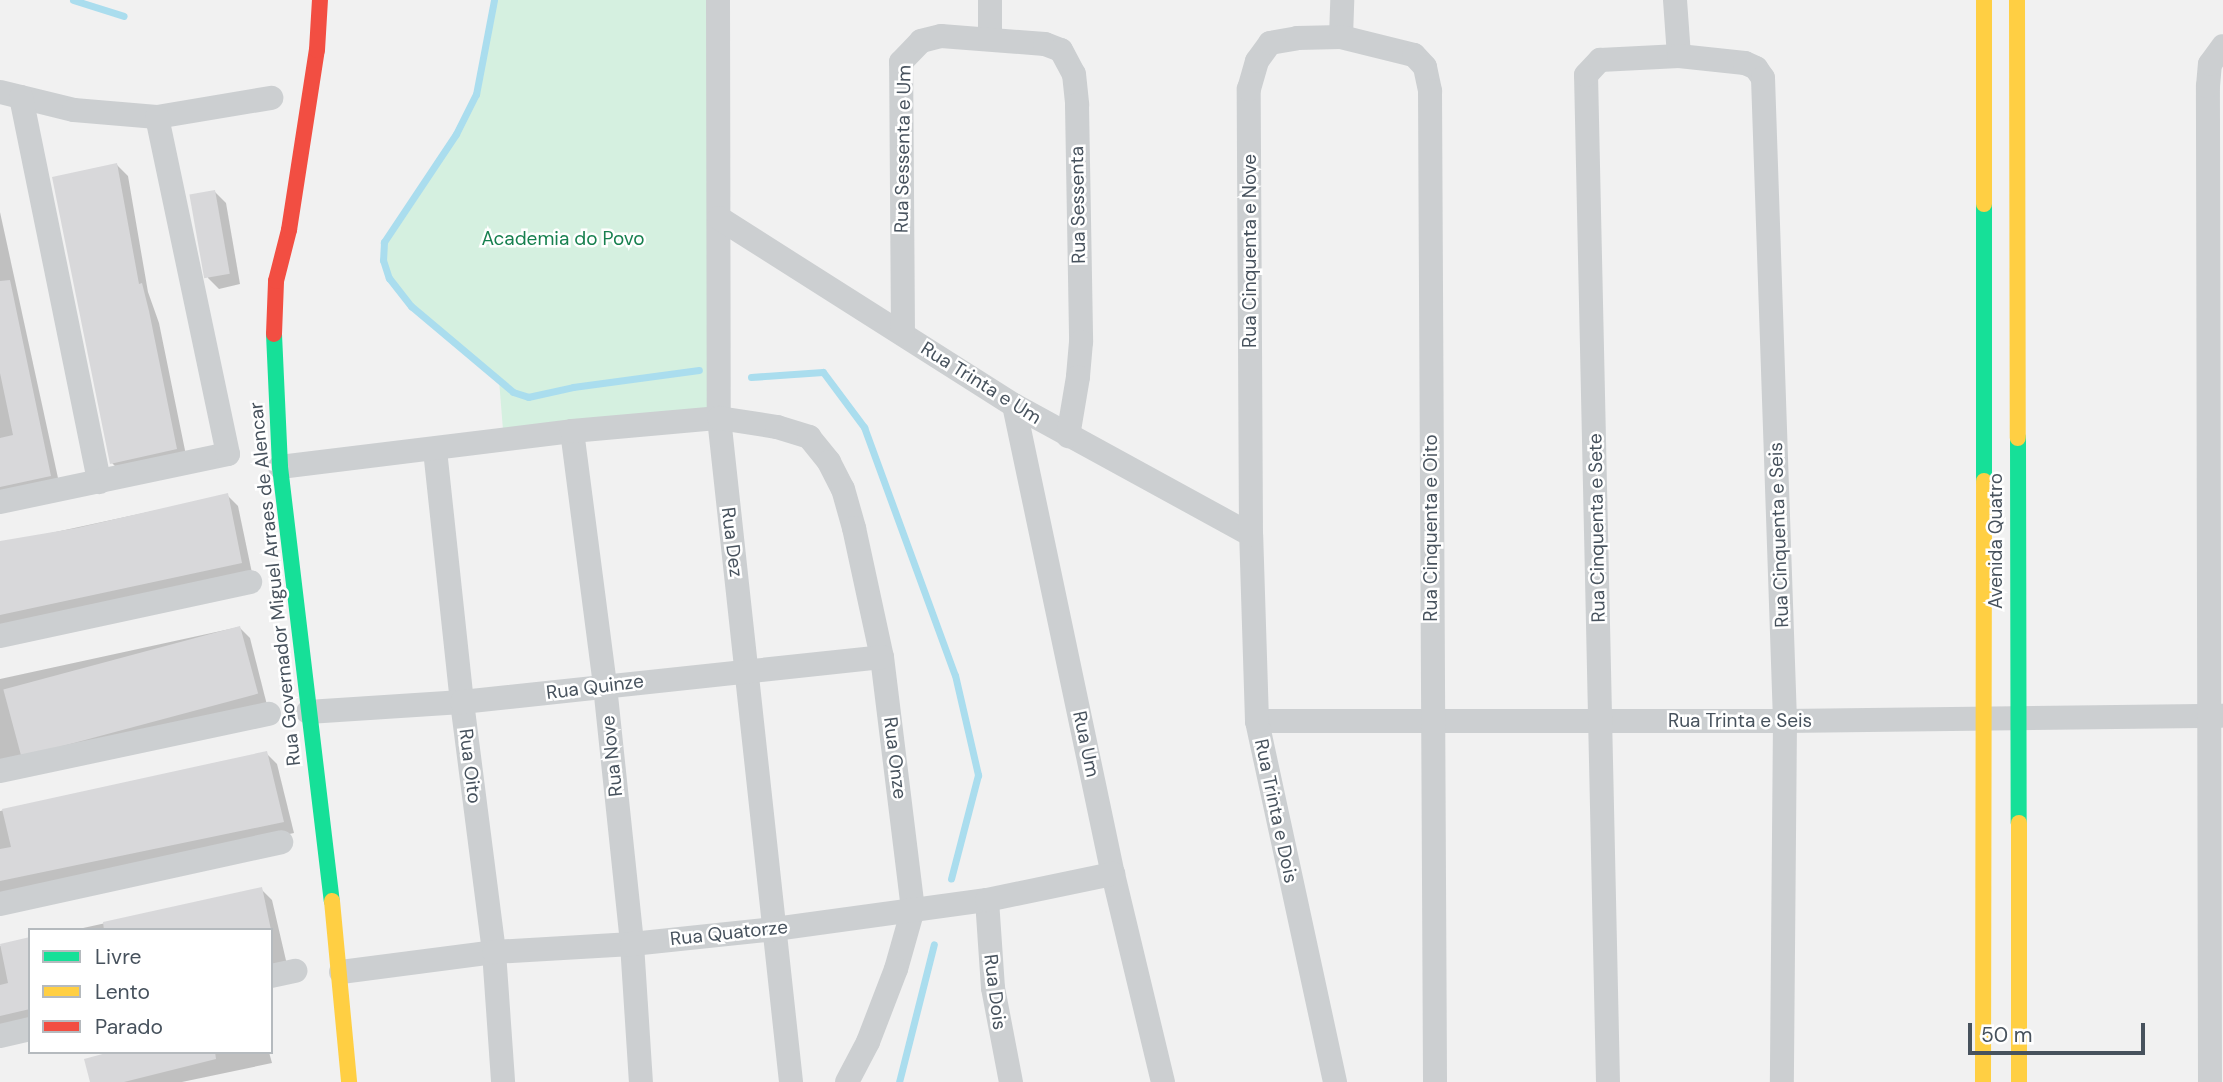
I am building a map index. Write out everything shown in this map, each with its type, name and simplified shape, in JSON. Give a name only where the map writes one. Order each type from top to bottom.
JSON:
[{"type":"street","name":"Rua Governador Miguel Arraes de Alencar","points":[[320,0],[317,50],[291,217],[276,281],[273,318],[281,467],[341,972],[349,1082]]},
{"type":"street","name":"Rua Dez","points":[[718,0],[719,418],[791,1082]]},
{"type":"street","points":[[989,39],[990,0]]},
{"type":"street","points":[[1341,37],[1342,0]]},
{"type":"street","points":[[1675,0],[1679,56]]},
{"type":"street","name":"Avenida Quatro","points":[[1983,1082],[1984,0]]},
{"type":"street","name":"Avenida Quatro","points":[[2017,0],[2019,1082]]},
{"type":"street","name":"Rua Sessenta e Um","points":[[903,334],[901,62],[921,41],[940,36],[989,39]]},
{"type":"street","name":"Rua Cinquenta e Nove","points":[[1251,536],[1249,89],[1257,61],[1270,43],[1297,38],[1341,37]]},
{"type":"street","name":"Rua Cinquenta e Oito","points":[[1341,37],[1414,55],[1425,67],[1430,91],[1431,722],[1435,1082]]},
{"type":"street","name":"Rua Sessenta","points":[[989,39],[1045,44],[1061,50],[1074,74],[1081,342],[1068,436]]},
{"type":"street","points":[[2210,1082],[2215,716],[2208,86],[2210,64],[2223,46]]},
{"type":"street","name":"Rua Cinquenta e Sete","points":[[1608,1082],[1586,75],[1600,60],[1679,56]]},
{"type":"street","name":"Rua Cinquenta e Seis","points":[[1679,56],[1745,63],[1756,68],[1763,78],[1785,721],[1782,1082]]},
{"type":"street","points":[[99,482],[10,95],[110,115],[157,117],[271,98]]},
{"type":"street","points":[[0,502],[228,456],[157,117]]},
{"type":"street","name":"Rua Trinta e Um","points":[[719,218],[1014,405],[1251,536]]},
{"type":"street","name":"Rua Um","points":[[1014,405],[1113,874],[1163,1082]]},
{"type":"street","points":[[281,467],[572,431],[719,418]]},
{"type":"street","name":"Rua Onze","points":[[719,418],[776,427],[808,438],[830,462],[843,489],[882,657],[914,909],[896,970],[868,1042],[847,1082]]},
{"type":"street","name":"Rua Nove","points":[[572,431],[605,686],[632,944],[641,1082]]},
{"type":"street","name":"Rua Oito","points":[[435,450],[462,702],[494,952],[503,1082]]},
{"type":"street","name":"Rua Trinta e Dois","points":[[1251,536],[1257,721],[1335,1082]]},
{"type":"street","points":[[0,636],[250,582]]},
{"type":"street","name":"Rua Quinze","points":[[308,712],[462,702],[882,657]]},
{"type":"street","points":[[0,771],[269,714]]},
{"type":"street","name":"Rua Trinta e Seis","points":[[1257,721],[1785,721],[2215,716]]},
{"type":"street","points":[[0,904],[281,842]]},
{"type":"street","name":"Rua Quatorze","points":[[341,972],[494,952],[632,944],[775,929],[987,900],[1113,874]]},
{"type":"street","name":"Rua Dois","points":[[987,900],[993,988],[1011,1082]]},
{"type":"street","points":[[0,1036],[28,1029]]},
{"type":"green space","name":"Academia do Povo","points":[[494,0],[711,0],[712,410],[503,430],[499,380],[411,306],[389,278],[383,260],[384,242],[456,134],[476,94]]},
{"type":"building","points":[[117,163],[139,284],[142,283],[149,311],[177,449],[110,464],[52,177]]},
{"type":"building","points":[[215,190],[230,274],[204,278],[189,195]]},
{"type":"building","points":[[10,280],[51,476],[0,487],[0,438],[13,435],[0,373],[0,281]]},
{"type":"building","points":[[228,493],[242,563],[0,615],[0,541],[77,528]]},
{"type":"building","points":[[240,626],[258,694],[21,757],[3,689]]},
{"type":"building","points":[[267,751],[284,822],[0,881],[0,849],[11,847],[2,809]]},
{"type":"building","points":[[262,887],[271,928],[104,928],[103,922]]},
{"type":"building","points":[[28,937],[28,1009],[0,1016],[0,985],[8,983],[0,944]]},
{"type":"building","points":[[103,1054],[215,1054],[216,1059],[124,1082],[90,1082],[84,1059]]},
{"type":"waterway","points":[[73,0],[124,16]]},
{"type":"waterway","points":[[494,0],[476,94],[456,134],[384,242],[383,260],[389,278],[411,306],[513,392],[528,397],[573,387],[699,370]]},
{"type":"waterway","points":[[751,377],[823,372],[864,427],[955,675],[978,775],[951,879]]},
{"type":"waterway","points":[[899,1082],[934,944]]},
{"type":"traffic: fast","points":[[1984,204],[1984,481]]},
{"type":"traffic: fast","points":[[274,334],[280,467],[332,901]]},
{"type":"traffic: fast","points":[[2018,438],[2019,823]]},
{"type":"traffic: slow","points":[[1984,0],[1984,204]]},
{"type":"traffic: slow","points":[[2017,0],[2018,438]]},
{"type":"traffic: slow","points":[[1983,1082],[1984,481]]},
{"type":"traffic: slow","points":[[2019,823],[2019,1082]]},
{"type":"traffic: slow","points":[[332,901],[349,1082]]},
{"type":"traffic: jam","points":[[274,334],[276,281],[289,230],[317,50],[320,0]]}]
